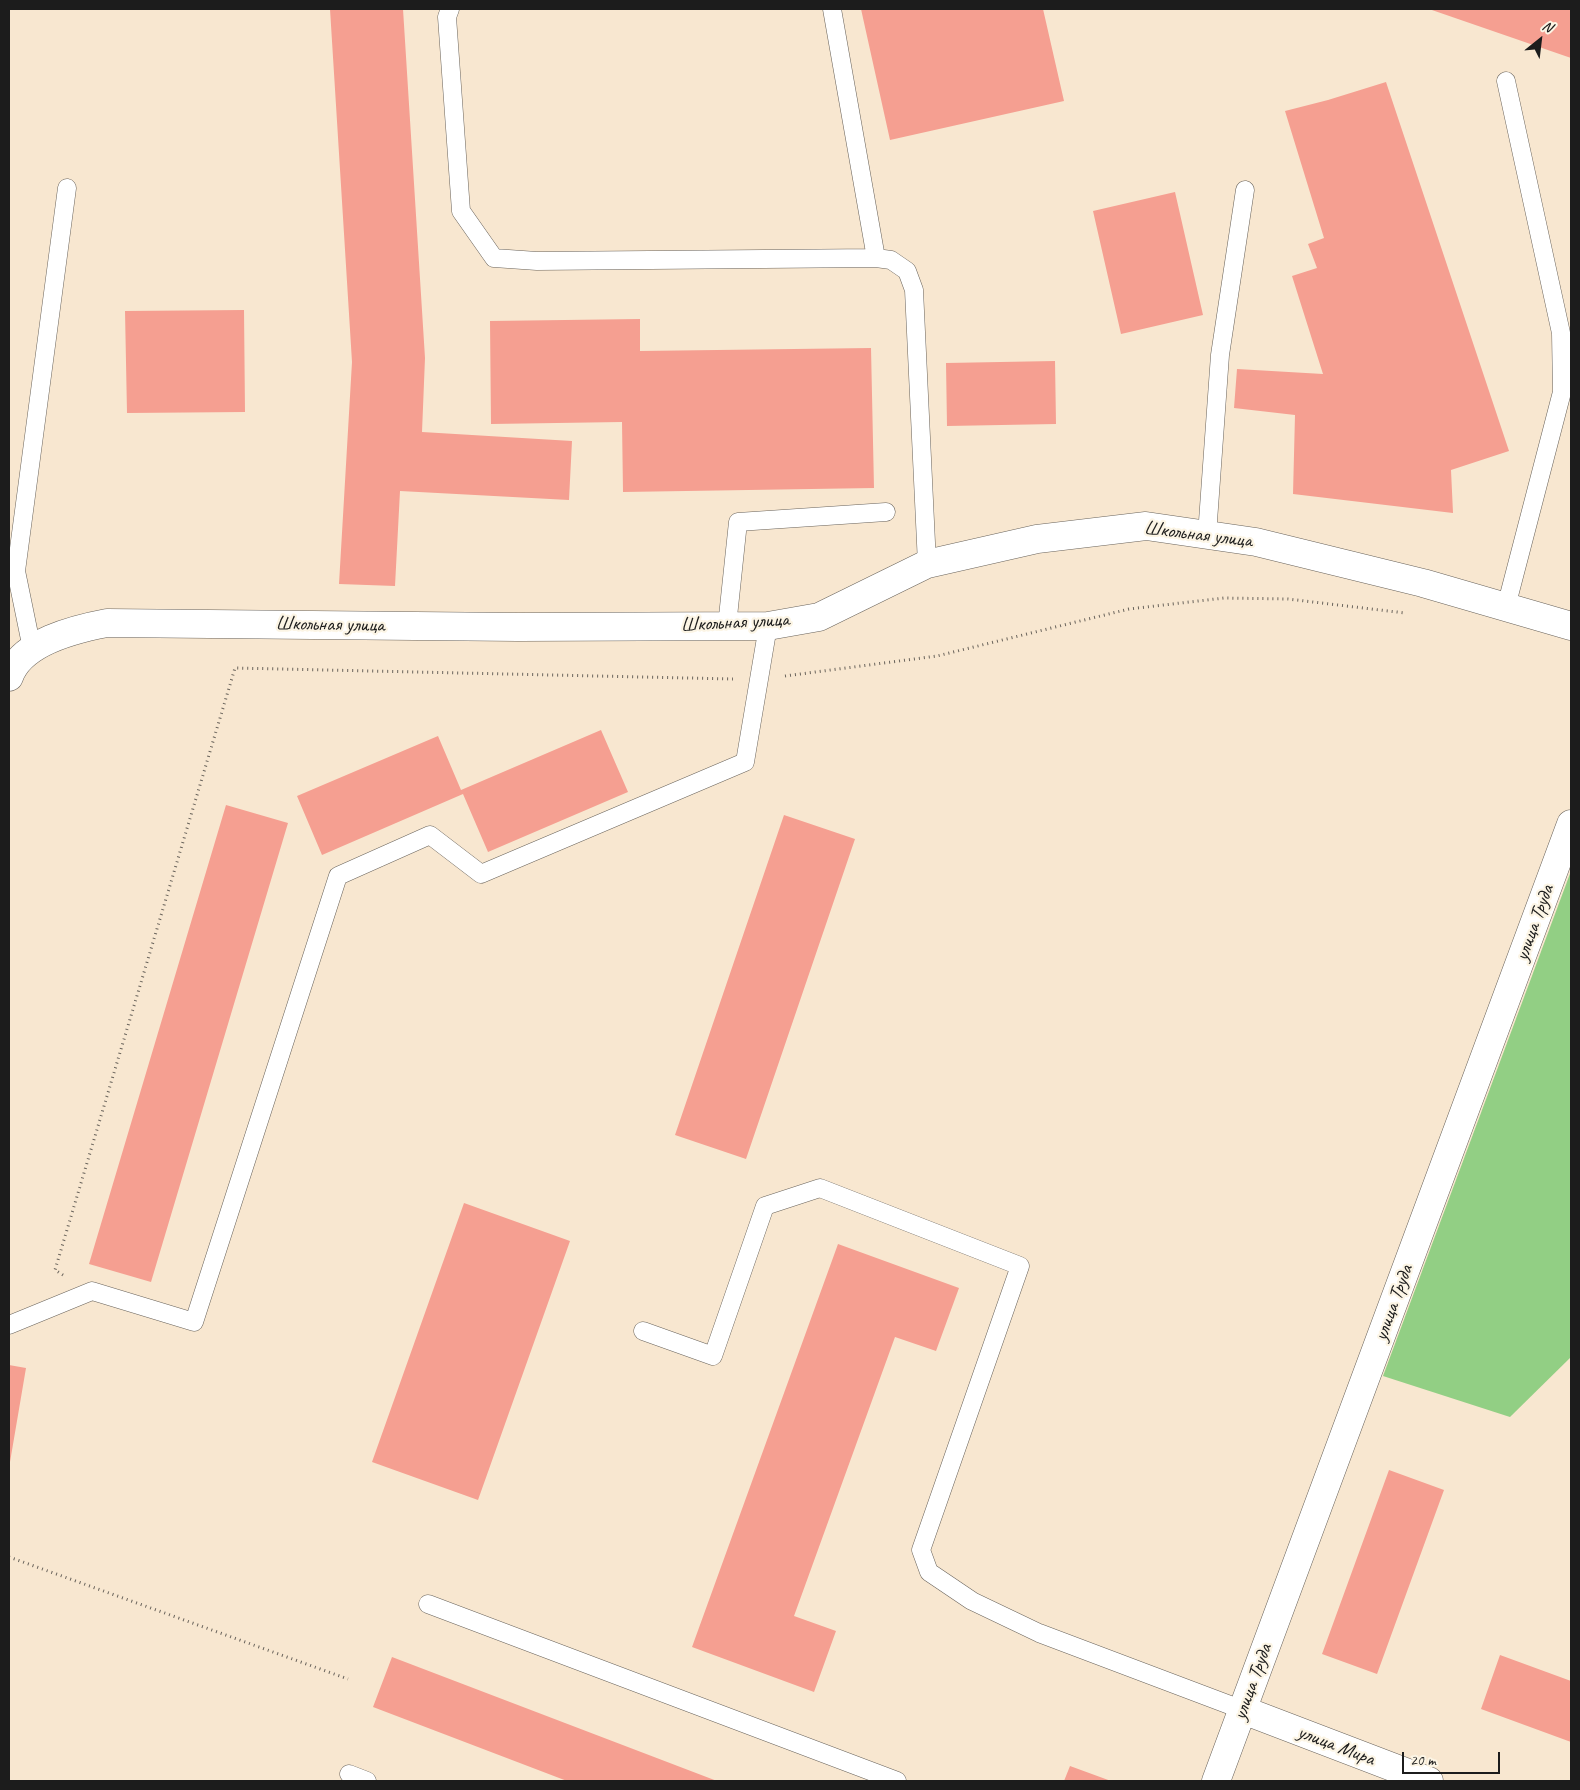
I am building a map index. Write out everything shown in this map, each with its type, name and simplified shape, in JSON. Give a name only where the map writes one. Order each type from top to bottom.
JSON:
[{"type":"street","name":"Школьная улица","points":[[10,670],[32,649],[54,638],[80,628],[107,623],[518,627],[768,626],[819,617],[927,564],[1037,539],[1146,526],[1274,547],[1424,583],[1571,626]]},
{"type":"street","name":"улица Труда","points":[[1216,1781],[1571,824]]},
{"type":"street","name":"улица Мира","points":[[1243,1710],[1424,1780]]},
{"type":"lane","points":[[450,9],[447,17],[460,211],[494,258],[537,261],[876,258],[891,260],[907,271],[914,290],[927,564]]},
{"type":"lane","points":[[832,9],[876,258]]},
{"type":"lane","points":[[1506,81],[1561,332],[1562,392],[1506,607]]},
{"type":"lane","points":[[32,649],[16,571],[67,188]]},
{"type":"lane","points":[[1207,535],[1220,355],[1244,190]]},
{"type":"lane","points":[[727,626],[738,522],[886,512]]},
{"type":"lane","points":[[9,1325],[92,1291],[194,1322],[338,876],[430,835],[481,874],[745,762],[768,626]]},
{"type":"lane","points":[[643,1331],[713,1356],[766,1206],[820,1188],[1020,1266],[921,1550],[929,1572],[972,1601],[1039,1633],[1243,1710]]},
{"type":"lane","points":[[428,1604],[897,1781]]},
{"type":"lane","points":[[349,1774],[367,1781]]},
{"type":"path","points":[[92,1291],[55,1270],[235,668],[759,680],[937,656],[1129,609],[1224,598],[1288,599],[1414,614]]},
{"type":"path","points":[[9,1557],[348,1679]]},
{"type":"green space","points":[[1571,871],[1571,1357],[1510,1417],[1383,1376]]},
{"type":"building","points":[[330,9],[403,9],[425,358],[422,432],[572,441],[569,500],[400,491],[395,586],[339,584],[352,362]]},
{"type":"building","points":[[861,9],[1043,9],[1064,101],[890,140]]},
{"type":"building","points":[[1429,9],[1571,9],[1571,58]]},
{"type":"building","points":[[1386,82],[1509,451],[1451,470],[1453,513],[1293,494],[1295,415],[1234,408],[1237,369],[1323,374],[1292,276],[1317,268],[1308,244],[1324,238],[1285,111]]},
{"type":"building","points":[[1175,192],[1203,315],[1121,334],[1093,211]]},
{"type":"building","points":[[244,310],[245,412],[127,413],[125,311]]},
{"type":"building","points":[[640,319],[640,351],[871,348],[874,488],[623,492],[622,422],[491,424],[490,321]]},
{"type":"building","points":[[1055,361],[1056,424],[947,426],[946,363]]},
{"type":"building","points":[[601,730],[628,792],[488,852],[463,794],[322,855],[297,796],[438,736],[461,790]]},
{"type":"building","points":[[226,805],[288,823],[151,1282],[89,1264]]},
{"type":"building","points":[[784,815],[855,839],[746,1159],[675,1135]]},
{"type":"building","points":[[464,1203],[570,1241],[478,1500],[372,1462]]},
{"type":"building","points":[[838,1244],[959,1288],[936,1351],[895,1337],[794,1616],[836,1631],[814,1692],[692,1647]]},
{"type":"building","points":[[9,1365],[26,1368],[10,1462],[9,1462]]},
{"type":"building","points":[[1389,1470],[1444,1490],[1377,1674],[1322,1654]]},
{"type":"building","points":[[1500,1655],[1571,1681],[1571,1742],[1481,1709]]},
{"type":"building","points":[[392,1657],[717,1781],[567,1781],[373,1707]]},
{"type":"building","points":[[1070,1766],[1111,1781],[1064,1781]]}]
